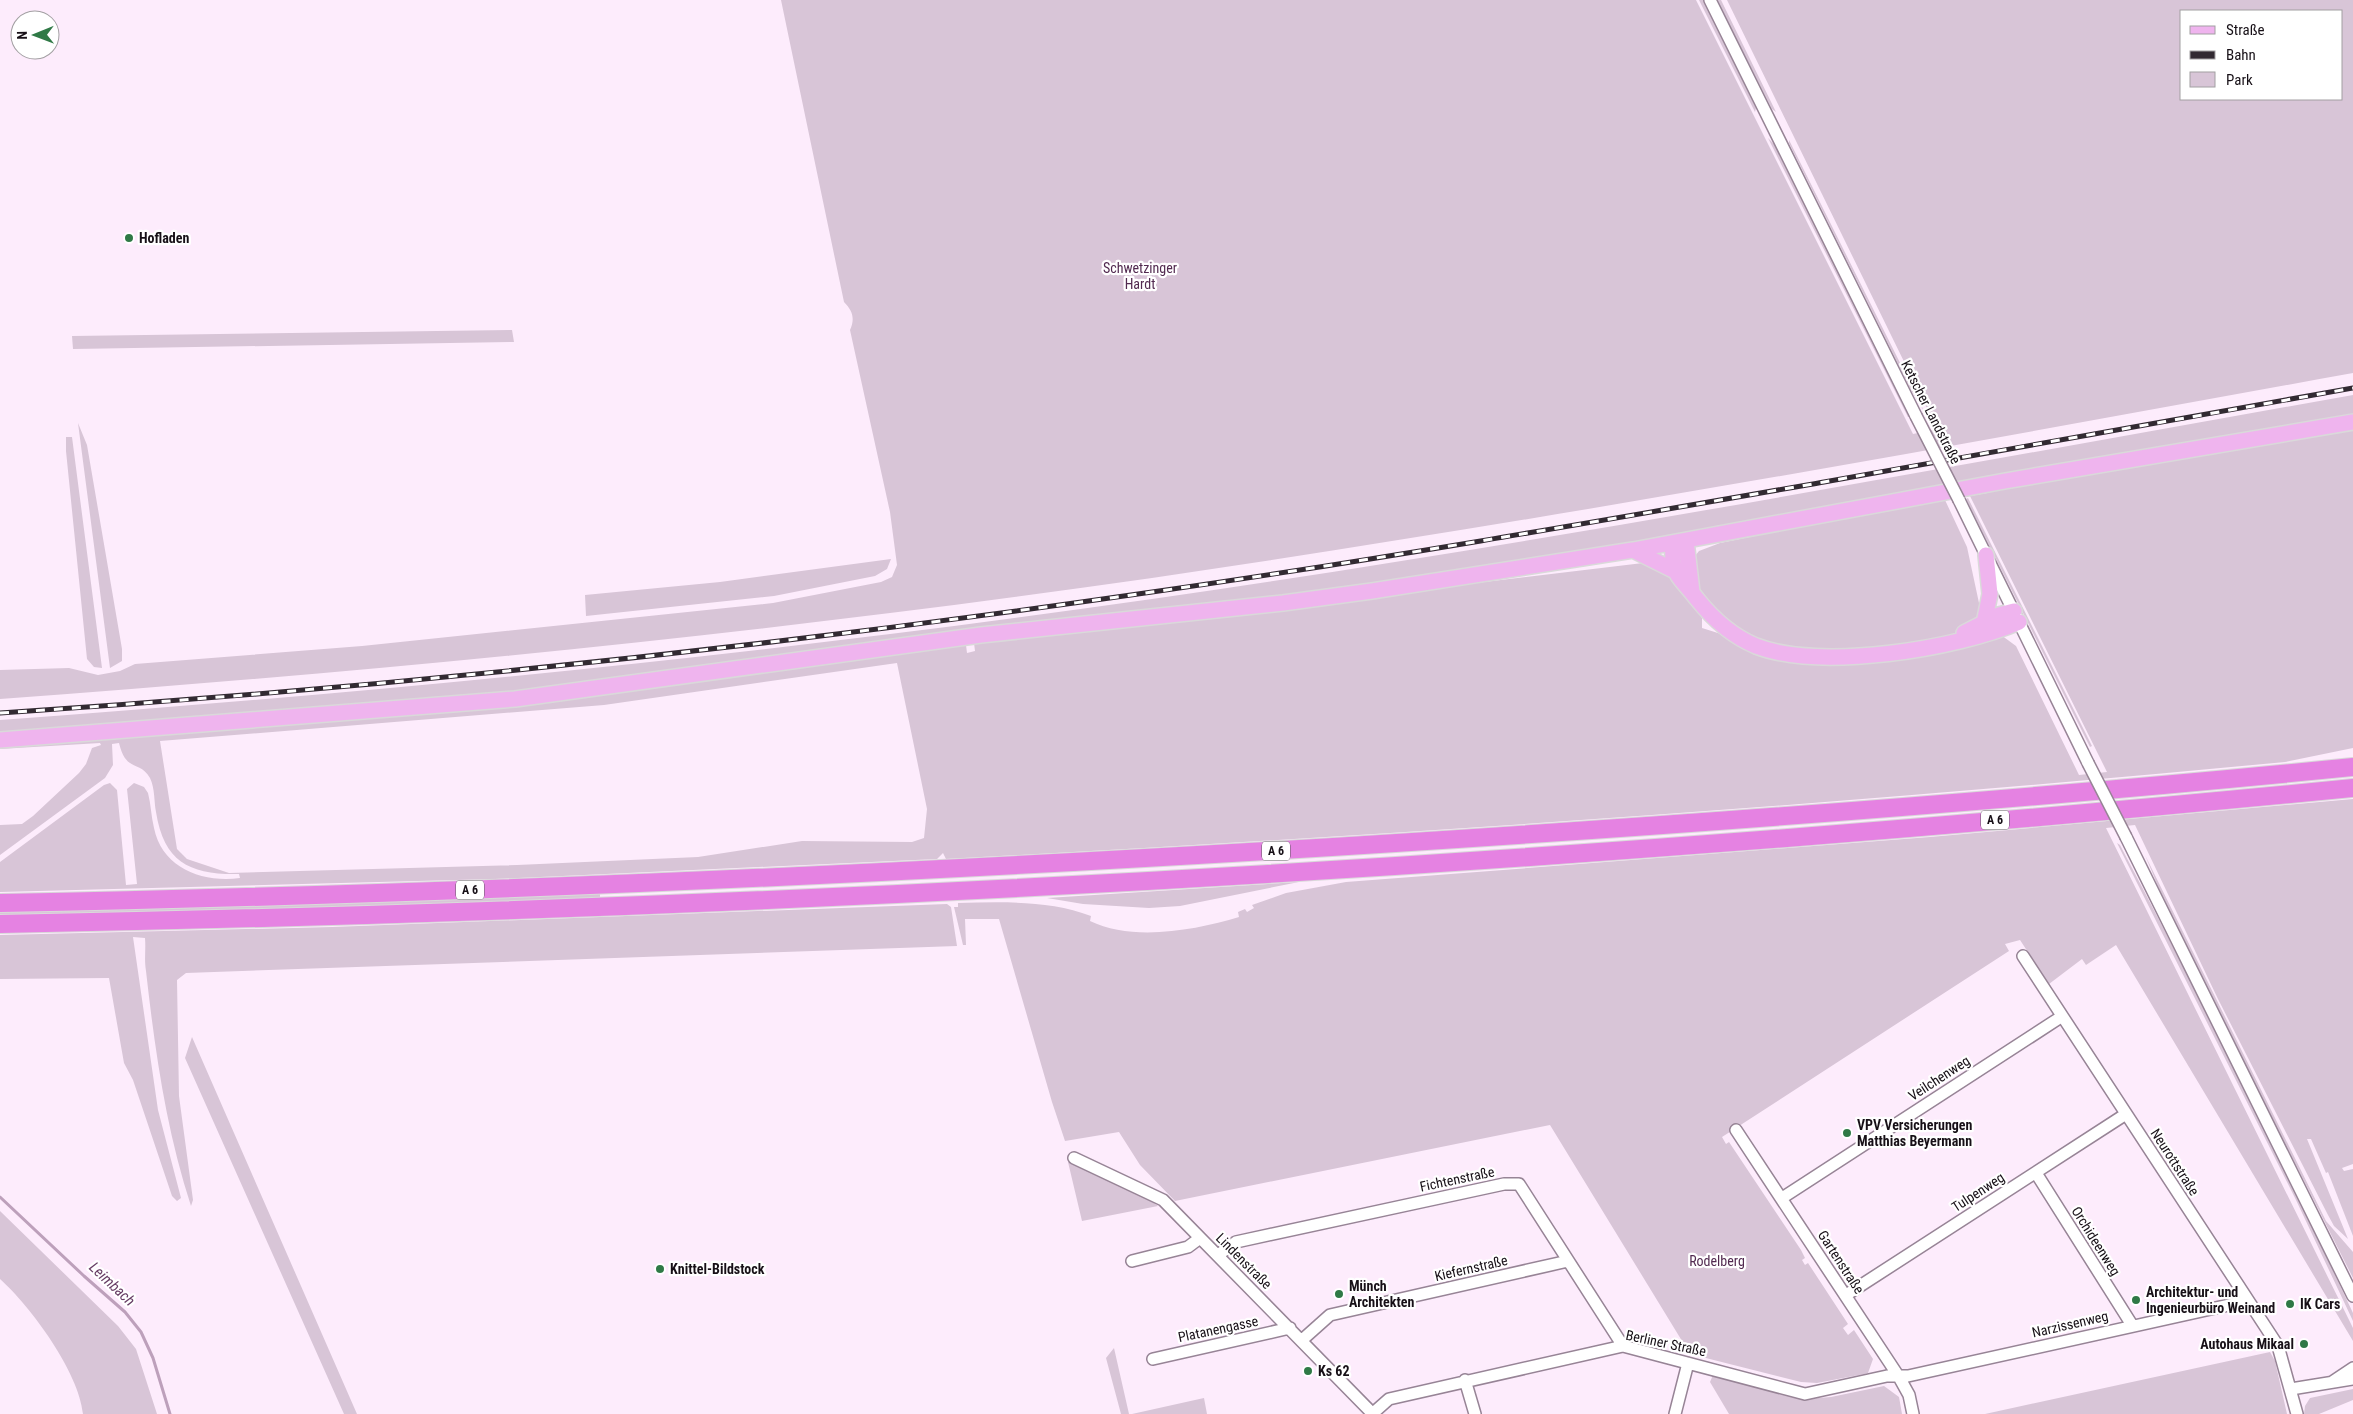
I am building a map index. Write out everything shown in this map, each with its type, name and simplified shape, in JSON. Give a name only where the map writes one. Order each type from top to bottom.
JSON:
[{"type":"highway","name":"A 6","points":[[0,903],[348,895],[945,870],[1603,831],[2078,794],[2353,767]]},
{"type":"highway","name":"A 6","points":[[0,924],[503,910],[950,891],[1366,867],[2054,816],[2353,788]]},
{"type":"main road","points":[[0,740],[446,706],[552,694],[982,635],[1362,593],[1634,550],[1996,483],[2353,422]]},
{"type":"main road","points":[[1673,570],[1680,542]]},
{"type":"main road","points":[[1680,542],[1693,593]]},
{"type":"main road","points":[[1634,550],[1673,570],[1706,610],[1737,636],[1756,646],[1785,653],[1822,655],[1891,653],[1966,640],[2017,616]]},
{"type":"main road","points":[[1984,622],[1990,594],[1986,555]]},
{"type":"main road","points":[[1948,642],[1999,615],[2017,616]]},
{"type":"street","name":"Ketscher Landstraße","points":[[1710,0],[2353,1296]]},
{"type":"street","name":"Neurottstraße","points":[[2024,956],[2061,1017],[2278,1346],[2297,1414]]},
{"type":"street","name":"Veilchenweg","points":[[1782,1198],[2061,1017]]},
{"type":"street","name":"Tulpenweg","points":[[1846,1295],[2126,1114]]},
{"type":"street","name":"Gartenstraße","points":[[1736,1130],[1899,1377],[1909,1395],[1913,1414]]},
{"type":"street","name":"Lindenstraße","points":[[1074,1158],[1163,1200],[1302,1340],[1372,1414]]},
{"type":"street","name":"Orchideenweg","points":[[2036,1173],[2132,1325]]},
{"type":"street","name":"Fichtenstraße","points":[[1218,1255],[1236,1242],[1518,1184],[1623,1346]]},
{"type":"street","points":[[1132,1261],[1188,1248],[1200,1238]]},
{"type":"street","name":"Kiefernstraße","points":[[1302,1340],[1330,1315],[1568,1261]]},
{"type":"street","name":"Narzissenweg","points":[[1899,1377],[2247,1301]]},
{"type":"street","name":"Platanengasse","points":[[1154,1358],[1290,1328]]},
{"type":"street","name":"Berliner Straße","points":[[1372,1414],[1389,1399],[1465,1380],[1623,1346],[1806,1394],[1887,1376],[1899,1377]]},
{"type":"street","points":[[1675,1414],[1688,1363]]},
{"type":"street","points":[[2332,1382],[2353,1368]]},
{"type":"street","points":[[1465,1380],[1475,1414]]},
{"type":"street","points":[[2291,1388],[2353,1380]]},
{"type":"green space","name":"Schwetzinger Hardt","points":[[781,0],[1696,0],[1913,434],[1937,429],[1727,0],[2353,0],[2353,373],[1603,506],[1303,555],[1009,598],[577,649],[289,676],[0,699],[0,670],[69,668],[98,675],[120,671],[135,664],[362,646],[773,603],[881,582],[892,577],[897,565],[890,512],[850,330],[852,315],[844,302]]},
{"type":"green space","points":[[1699,0],[1703,0],[1756,108],[1755,112]]},
{"type":"green space","points":[[1717,0],[1721,0],[1776,112],[1772,109]]},
{"type":"green space","points":[[1768,138],[1774,144],[1910,417],[1908,417]]},
{"type":"green space","points":[[1789,140],[1925,413],[1910,388]]},
{"type":"green space","points":[[512,330],[514,342],[73,349],[72,336]]},
{"type":"green space","points":[[2353,395],[2353,416],[1418,580],[507,694],[0,734],[0,720],[289,697],[577,670],[865,637],[1152,599],[1603,528]]},
{"type":"green space","points":[[78,423],[87,445],[122,649],[122,661],[110,668]]},
{"type":"green space","points":[[2353,427],[2353,748],[2285,762],[2118,778],[1616,818],[1281,840],[946,859],[943,853],[937,859],[495,879],[0,892],[0,862],[104,785],[110,783],[117,790],[126,885],[137,884],[127,789],[134,783],[144,787],[148,793],[158,842],[175,863],[198,875],[226,879],[240,878],[239,874],[207,872],[194,868],[182,862],[173,854],[160,829],[150,778],[142,769],[125,759],[119,743],[112,744],[113,765],[105,778],[0,855],[0,825],[22,824],[33,816],[79,773],[86,764],[92,748],[101,745],[100,743],[0,749],[0,745],[69,740],[966,645],[967,653],[975,651],[974,643],[1643,563],[1666,573],[1676,583],[1698,611],[1702,618],[1702,628],[1721,634],[1753,653],[1786,661],[2001,635],[2016,646],[2079,775],[2107,772],[1970,496],[1987,493],[1987,490]],"holes":[[[897,663],[927,809],[924,838],[912,842],[802,841],[698,857],[517,865],[229,873],[187,859],[177,849],[160,741],[604,705]]]},
{"type":"green space","points":[[66,437],[72,437],[102,668],[94,667],[87,659]]},
{"type":"green space","points":[[1968,498],[2092,746],[2090,747],[1966,499]]},
{"type":"green space","points":[[1945,500],[1967,547],[1979,603],[1982,607],[1972,624],[1950,635],[1903,645],[1849,650],[1782,647],[1757,639],[1720,615],[1702,594],[1697,582],[1695,556],[1699,551],[1720,543],[1927,501]]},
{"type":"green space","points":[[891,559],[887,569],[875,576],[774,596],[586,616],[585,595],[720,582]]},
{"type":"green space","name":"Rodelberg","points":[[2353,799],[2353,1164],[2342,1168],[2344,1171],[2353,1169],[2353,1236],[2328,1172],[2326,1173],[2311,1139],[2307,1139],[2348,1239],[2334,1226],[2328,1215],[2218,999],[2135,825],[2106,828],[2353,1328],[2353,1341],[2116,945],[2086,965],[2082,959],[2049,984],[2020,940],[2005,944],[2009,951],[1722,1137],[1726,1144],[1729,1142],[1801,1250],[1805,1258],[1802,1260],[1805,1265],[1808,1263],[1848,1324],[1843,1328],[1848,1335],[1854,1330],[1873,1359],[1868,1373],[1817,1383],[1801,1382],[1690,1354],[1550,1125],[1175,1201],[1140,1165],[1119,1132],[1065,1141],[999,919],[965,919],[966,945],[963,945],[954,907],[958,907],[958,903],[1009,902],[1043,905],[1059,907],[1091,916],[1090,921],[1107,927],[1125,931],[1164,932],[1222,922],[1239,917],[1238,912],[1245,909],[1247,912],[1254,908],[1252,905],[1286,893],[1346,882],[1930,837]]},
{"type":"green space","points":[[2117,843],[2120,845],[2180,961],[2268,1137],[2353,1313],[2353,1321],[2296,1200]]},
{"type":"green space","points":[[2145,855],[2326,1221],[2353,1252],[2353,1278],[2162,896]]},
{"type":"green space","points":[[1299,882],[1180,906],[1149,908],[1083,904],[1047,898]]},
{"type":"green space","points":[[600,893],[600,899],[0,917],[0,911]]},
{"type":"green space","points":[[947,904],[951,907],[957,946],[186,973],[177,980],[179,1096],[193,1200],[191,1206],[182,1177],[162,1090],[145,966],[145,938],[133,937],[158,1110],[181,1198],[177,1201],[172,1196],[133,1080],[124,1063],[109,978],[0,979],[0,935],[332,927]]},
{"type":"green space","points":[[192,1037],[357,1414],[344,1414],[185,1058]]},
{"type":"green space","points":[[1068,1162],[1151,1201],[1158,1206],[1082,1221]]},
{"type":"green space","points":[[0,1211],[118,1326],[136,1349],[157,1414],[83,1414],[80,1397],[73,1379],[52,1341],[25,1306],[0,1279]]},
{"type":"green space","points":[[1114,1348],[1129,1414],[1121,1414],[1106,1358]]},
{"type":"green space","points":[[2270,1352],[2275,1361],[2287,1414],[1985,1414]]},
{"type":"green space","points":[[1713,1375],[1806,1399],[1831,1397],[1884,1386],[1899,1397],[1902,1414],[1729,1414],[1710,1382]]},
{"type":"green space","points":[[2353,1389],[2353,1400],[2319,1414],[2304,1414],[2305,1406],[2310,1398]]},
{"type":"green space","points":[[1204,1398],[1207,1414],[1132,1414]]},
{"type":"waterway","name":"Leimbach","points":[[0,1197],[125,1312],[141,1332],[153,1358],[170,1414]]},
{"type":"railway","points":[[0,713],[289,691],[577,664],[865,631],[1009,612],[1236,580],[1488,540],[2353,388]]},
{"type":"place","name":"Hofladen","points":[[129,238]]},
{"type":"place","name":"VPV Versicherungen Matthias Beyermann","points":[[1847,1133]]},
{"type":"place","name":"Knittel-Bildstock","points":[[660,1269]]},
{"type":"place","name":"Münch Architekten","points":[[1339,1294]]},
{"type":"place","name":"Architektur- und Ingenieurbüro Weinand","points":[[2136,1300]]},
{"type":"place","name":"IK Cars","points":[[2290,1304]]},
{"type":"place","name":"Autohaus Mikaal","points":[[2304,1344]]},
{"type":"place","name":"Ks 62","points":[[1308,1371]]}]
